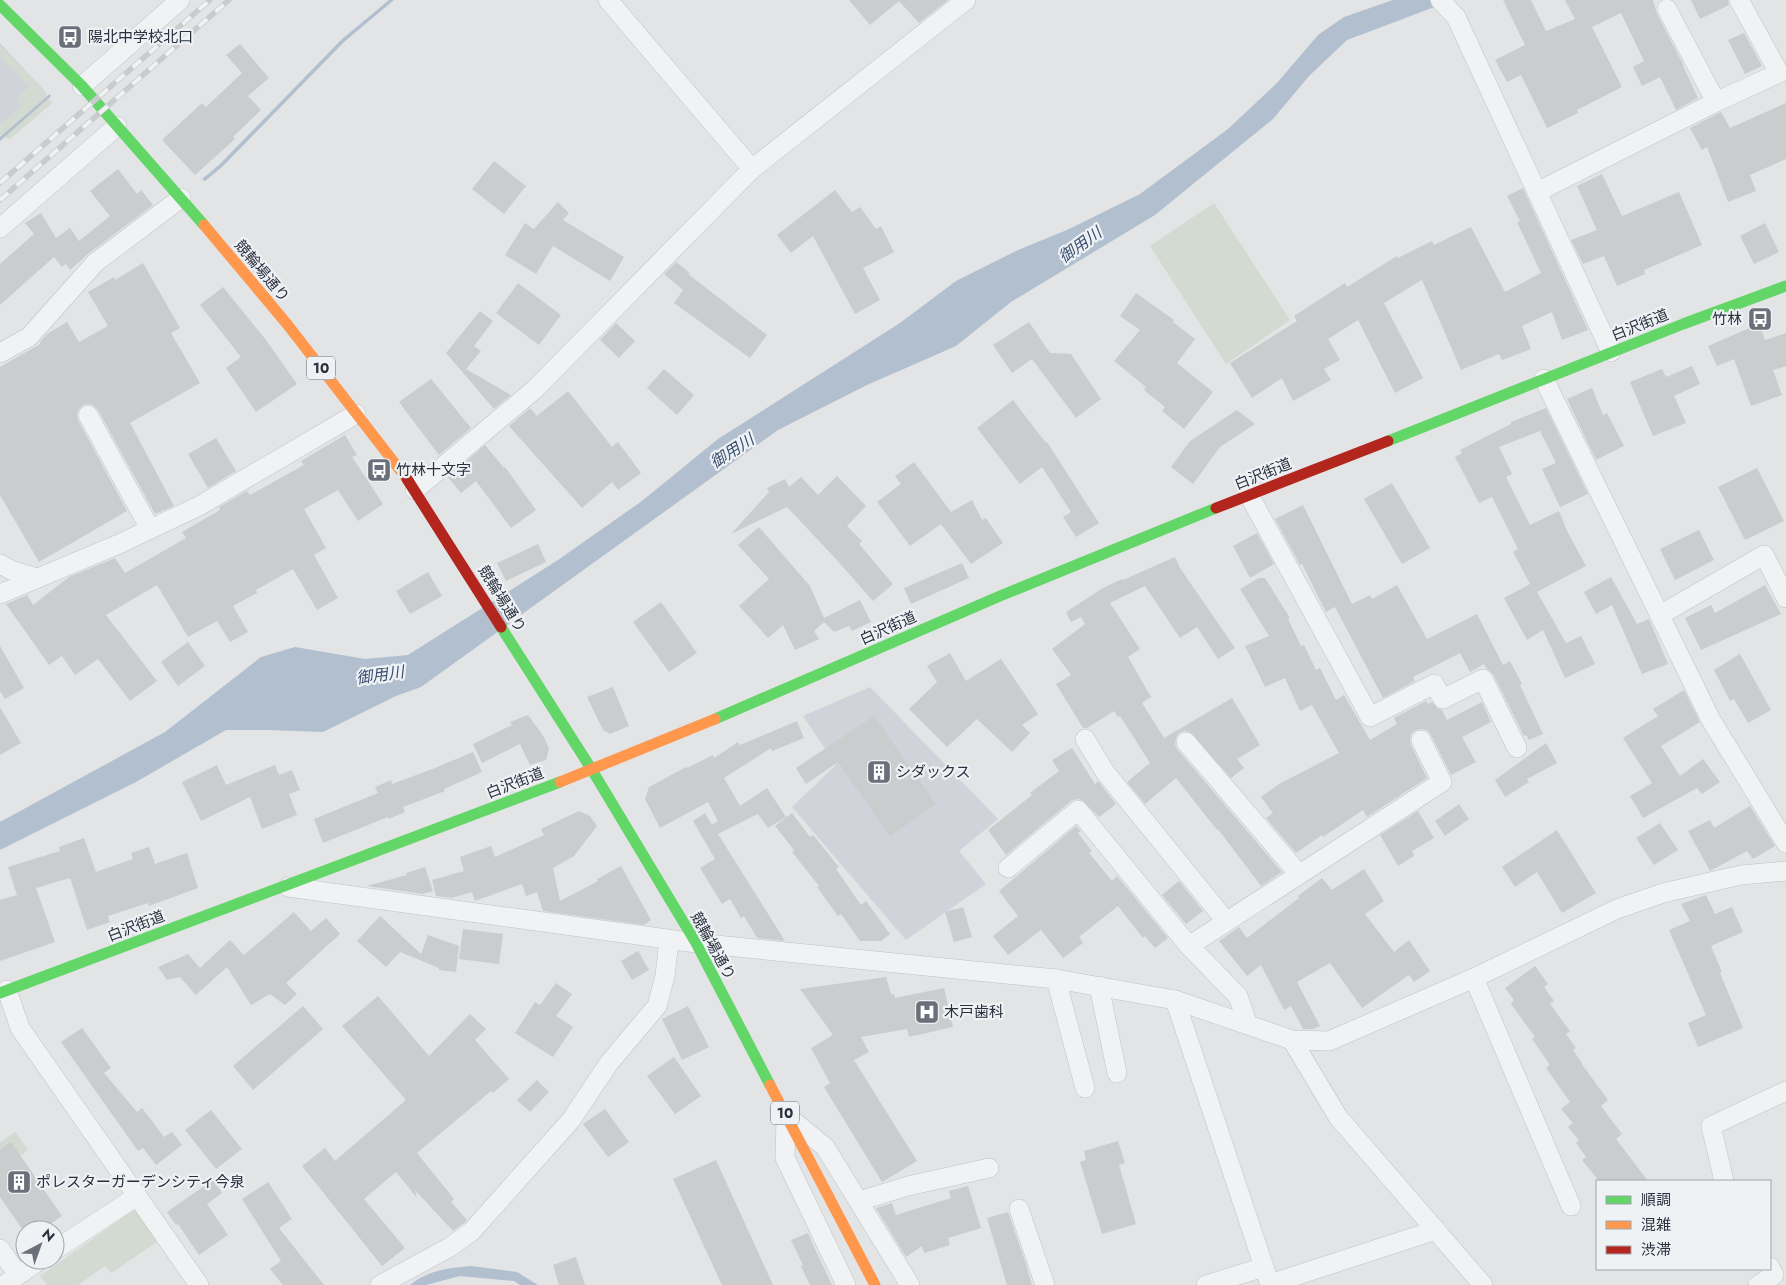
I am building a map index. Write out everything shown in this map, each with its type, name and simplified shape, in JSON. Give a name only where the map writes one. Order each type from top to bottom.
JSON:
[{"type":"main road","name":"競輪場通り","points":[[0,5],[82,86],[181,198],[287,324],[415,490],[592,770],[696,943],[874,1284]]},
{"type":"main road","name":"白沢街道","points":[[3,991],[592,770],[794,686],[1000,596],[1544,378],[1786,286]]},
{"type":"street","points":[[82,86],[180,0]]},
{"type":"street","points":[[608,0],[752,169]]},
{"type":"street","points":[[415,490],[534,390],[752,169],[966,0]]},
{"type":"street","points":[[1537,192],[1716,102],[1779,73],[1739,0]]},
{"type":"street","points":[[1444,4],[1456,17],[1611,352]]},
{"type":"street","points":[[1667,9],[1716,102]]},
{"type":"street","points":[[0,228],[117,126]]},
{"type":"street","points":[[0,353],[29,337],[95,263],[181,198]]},
{"type":"street","points":[[1544,378],[1711,720],[1786,843]]},
{"type":"street","points":[[0,594],[119,544],[199,506],[356,414]]},
{"type":"street","points":[[88,415],[150,529]]},
{"type":"street","points":[[1248,496],[1370,717],[1434,684],[1443,699],[1483,679],[1517,748]]},
{"type":"street","points":[[1660,615],[1764,555],[1786,598]]},
{"type":"street","points":[[0,564],[11,570],[37,578]]},
{"type":"street","points":[[1086,739],[1106,772],[1226,921]]},
{"type":"street","points":[[1189,946],[1442,782],[1421,740]]},
{"type":"street","points":[[1186,742],[1299,874]]},
{"type":"street","points":[[1008,868],[1078,810],[1189,946],[1238,996],[1248,1025]]},
{"type":"street","points":[[284,886],[669,940],[1056,979],[1175,1000],[1292,1040],[1329,1041],[1474,978],[1617,909],[1663,893],[1742,875],[1786,871]]},
{"type":"street","points":[[380,1285],[450,1247],[472,1231],[571,1120],[609,1063],[657,1006],[665,976],[669,940]]},
{"type":"street","points":[[1474,978],[1571,1206]]},
{"type":"street","points":[[1056,979],[1085,1088]]},
{"type":"street","points":[[1099,986],[1117,1073]]},
{"type":"street","points":[[3,991],[20,1028],[199,1285]]},
{"type":"street","points":[[1175,1000],[1268,1279]]},
{"type":"street","points":[[1292,1040],[1338,1117],[1483,1285]]},
{"type":"street","points":[[1724,1180],[1711,1126],[1786,1091]]},
{"type":"street","points":[[786,1115],[825,1147],[910,1285]]},
{"type":"street","points":[[786,1115],[785,1158],[846,1285]]},
{"type":"street","points":[[859,1202],[908,1186],[989,1168]]},
{"type":"street","points":[[65,1243],[137,1196]]},
{"type":"street","points":[[1019,1209],[1044,1285]]},
{"type":"street","points":[[1206,1285],[1268,1279],[1436,1230]]},
{"type":"street","points":[[0,1250],[11,1280],[26,1270]]},
{"type":"street","points":[[1758,1285],[1777,1272]]},
{"type":"shaded area","points":[[0,43],[47,94],[0,135]]},
{"type":"shaded area","points":[[0,46],[40,85],[52,103],[10,139],[0,135],[0,122],[21,107],[16,98],[29,87],[0,57]]},
{"type":"shaded area","points":[[1214,203],[1290,320],[1226,364],[1150,246]]},
{"type":"shaded area","points":[[870,687],[998,819],[959,851],[986,884],[906,940],[792,807],[836,765],[803,716]]},
{"type":"shaded area","points":[[15,1132],[28,1150],[20,1156],[11,1143],[0,1150],[0,1142]]},
{"type":"shaded area","points":[[134,1210],[141,1211],[160,1240],[111,1273],[105,1266],[78,1285],[47,1285],[40,1276],[49,1270],[65,1270],[65,1258]]},
{"type":"water","points":[[389,0],[394,0],[344,42],[222,167],[205,181],[202,179],[219,165],[341,40]]},
{"type":"water","name":"御用川","points":[[1393,0],[1453,0],[1347,40],[1309,76],[1273,119],[1155,215],[1011,302],[956,346],[867,385],[778,430],[421,687],[396,696],[323,732],[226,730],[136,782],[0,850],[0,822],[165,732],[261,657],[295,647],[365,659],[408,655],[558,560],[642,501],[718,439],[900,323],[956,281],[1018,250],[1067,230],[1140,194],[1228,129],[1277,83],[1318,35],[1344,17]]},
{"type":"water","points":[[50,94],[51,96],[0,141],[0,137]]},
{"type":"water","points":[[471,1266],[517,1272],[538,1285],[520,1285],[514,1281],[460,1276],[426,1285],[410,1285],[432,1273]]},
{"type":"building","points":[[849,0],[948,0],[919,23],[899,1],[870,25]]},
{"type":"building","points":[[1503,0],[1531,0],[1546,31],[1575,19],[1565,0],[1653,0],[1657,14],[1698,98],[1676,110],[1660,77],[1642,86],[1633,67],[1644,61],[1621,13],[1592,27],[1622,87],[1577,110],[1578,113],[1547,128],[1521,75],[1507,82],[1495,60],[1525,45]]},
{"type":"building","points":[[1691,0],[1728,0],[1729,5],[1700,19]]},
{"type":"building","points":[[1744,33],[1762,66],[1745,74],[1728,40]]},
{"type":"building","points":[[240,44],[269,78],[248,96],[261,110],[233,137],[235,139],[195,175],[162,140],[202,103],[206,107],[242,73],[226,55]]},
{"type":"building","points":[[1786,103],[1786,159],[1750,175],[1756,191],[1728,202],[1707,147],[1702,150],[1690,128],[1721,112],[1730,128]]},
{"type":"building","points":[[494,161],[526,186],[504,214],[472,189]]},
{"type":"building","points":[[118,169],[137,194],[141,190],[153,205],[70,270],[66,264],[62,267],[54,257],[0,305],[0,264],[34,234],[25,223],[41,213],[56,238],[70,228],[79,241],[110,216],[90,191]]},
{"type":"building","points":[[1602,174],[1622,216],[1679,192],[1702,245],[1644,270],[1645,274],[1617,286],[1604,256],[1583,264],[1571,240],[1597,230],[1577,186]]},
{"type":"building","points":[[1523,188],[1588,330],[1562,340],[1552,312],[1522,326],[1531,349],[1502,360],[1499,354],[1461,370],[1422,280],[1384,303],[1423,378],[1395,393],[1358,320],[1328,339],[1340,360],[1324,369],[1331,380],[1293,401],[1282,378],[1252,398],[1230,363],[1297,321],[1294,316],[1345,283],[1347,287],[1397,256],[1398,258],[1432,241],[1434,245],[1471,227],[1505,292],[1541,273],[1517,222],[1520,221],[1507,196]]},
{"type":"building","points":[[835,190],[852,212],[860,207],[876,229],[881,226],[894,252],[863,268],[880,300],[855,314],[813,236],[791,253],[777,235]]},
{"type":"building","points":[[558,202],[569,213],[563,220],[624,257],[610,281],[553,246],[536,274],[505,255],[525,223],[534,229]]},
{"type":"building","points":[[1765,223],[1779,252],[1754,264],[1740,236]]},
{"type":"building","points":[[676,262],[690,273],[688,274],[767,335],[750,358],[674,303],[683,290],[664,274]]},
{"type":"building","points":[[143,263],[180,328],[171,333],[200,383],[130,423],[174,506],[155,514],[98,410],[93,405],[83,405],[78,410],[78,420],[127,511],[39,562],[0,495],[0,367],[40,344],[47,334],[67,322],[79,342],[108,326],[88,292],[114,277],[115,280]]},
{"type":"building","points":[[518,283],[561,315],[539,345],[496,313]]},
{"type":"building","points":[[223,287],[266,340],[297,384],[256,412],[226,368],[241,357],[200,305]]},
{"type":"building","points":[[1136,293],[1174,320],[1173,322],[1195,339],[1177,363],[1213,392],[1184,429],[1162,411],[1165,407],[1144,390],[1146,387],[1114,361],[1140,330],[1120,316]]},
{"type":"building","points":[[480,311],[493,321],[474,346],[481,351],[466,369],[511,395],[494,409],[446,353]]},
{"type":"building","points":[[1029,322],[1050,353],[1071,354],[1101,399],[1076,418],[1032,359],[1012,373],[993,345]]},
{"type":"building","points":[[616,323],[635,341],[619,358],[600,340]]},
{"type":"building","points":[[1759,324],[1765,340],[1786,333],[1786,366],[1773,370],[1782,395],[1751,406],[1734,359],[1717,366],[1708,346]]},
{"type":"building","points":[[1692,366],[1700,384],[1674,396],[1686,423],[1653,436],[1630,382],[1662,369],[1666,377]]},
{"type":"building","points":[[664,369],[694,395],[677,415],[647,388]]},
{"type":"building","points":[[431,379],[471,428],[439,455],[399,402]]},
{"type":"building","points":[[1592,388],[1603,415],[1607,413],[1624,446],[1596,460],[1567,399]]},
{"type":"building","points":[[568,391],[612,447],[618,442],[641,473],[618,490],[612,482],[582,508],[509,426],[530,408],[537,416]]},
{"type":"building","points":[[1013,400],[1047,442],[1099,523],[1076,537],[1063,517],[1071,512],[1042,467],[1020,484],[977,428]]},
{"type":"building","points":[[1546,408],[1588,494],[1560,507],[1542,469],[1556,463],[1540,431],[1499,447],[1512,474],[1506,477],[1530,525],[1559,511],[1567,531],[1586,566],[1537,592],[1566,643],[1581,636],[1595,664],[1565,678],[1543,630],[1527,640],[1504,598],[1530,584],[1513,552],[1518,549],[1492,497],[1479,503],[1455,457],[1462,453],[1460,450],[1511,424],[1511,422]]},
{"type":"building","points":[[1237,410],[1255,424],[1220,447],[1193,484],[1171,467],[1190,441]]},
{"type":"building","points":[[345,435],[357,455],[352,457],[383,504],[358,521],[338,490],[304,509],[326,548],[314,555],[338,598],[317,610],[293,569],[256,590],[257,593],[233,606],[248,632],[230,642],[217,621],[188,637],[157,585],[106,615],[157,681],[130,701],[98,659],[75,675],[62,656],[49,665],[6,604],[27,595],[33,605],[69,577],[115,558],[125,573],[186,538],[182,532],[220,510],[219,507],[247,491],[250,495],[304,465],[301,461]]},
{"type":"building","points":[[216,438],[236,471],[208,488],[188,454]]},
{"type":"building","points":[[485,445],[505,467],[536,510],[511,528],[476,481],[461,493],[448,477]]},
{"type":"building","points":[[914,462],[951,512],[972,500],[982,520],[986,518],[1003,543],[971,564],[941,524],[910,546],[877,502],[901,484],[895,476]]},
{"type":"building","points":[[1757,468],[1784,521],[1745,540],[1718,487]]},
{"type":"building","points":[[837,476],[866,506],[847,526],[862,541],[859,544],[893,584],[873,601],[787,507],[731,534],[769,492],[767,488],[785,479],[789,487],[801,477],[818,495]]},
{"type":"building","points":[[1392,483],[1430,548],[1402,564],[1364,499]]},
{"type":"building","points":[[1303,505],[1352,604],[1370,595],[1372,599],[1397,585],[1427,639],[1477,614],[1503,665],[1510,661],[1543,734],[1529,740],[1526,735],[1524,736],[1493,674],[1484,664],[1470,672],[1460,653],[1413,677],[1415,681],[1383,698],[1335,607],[1326,612],[1302,564],[1300,565],[1275,519]]},
{"type":"building","points":[[759,527],[810,586],[824,618],[860,600],[871,622],[852,631],[849,626],[834,632],[824,622],[814,631],[819,639],[795,650],[783,625],[768,638],[739,606],[769,579],[738,545]]},
{"type":"building","points":[[1699,530],[1714,560],[1675,580],[1660,549]]},
{"type":"building","points":[[1257,533],[1274,564],[1250,578],[1233,546]]},
{"type":"building","points":[[538,544],[546,562],[506,581],[497,563]]},
{"type":"building","points":[[1175,557],[1180,568],[1235,648],[1218,659],[1197,627],[1180,638],[1145,586],[1110,603],[1140,649],[1128,657],[1151,697],[1142,703],[1164,738],[1232,698],[1260,745],[1237,759],[1244,768],[1231,778],[1190,732],[1184,731],[1179,733],[1175,744],[1177,749],[1282,872],[1261,886],[1176,778],[1145,804],[1127,782],[1150,763],[1120,716],[1118,717],[1114,711],[1087,728],[1083,728],[1056,684],[1071,675],[1052,649],[1085,624],[1081,617],[1071,622],[1066,612],[1103,588]]},
{"type":"building","points":[[962,563],[969,578],[911,604],[904,588]]},
{"type":"building","points":[[428,572],[442,596],[410,614],[396,591]]},
{"type":"building","points":[[1611,577],[1637,624],[1649,619],[1668,664],[1642,674],[1612,605],[1596,614],[1584,592]]},
{"type":"building","points":[[1259,578],[1265,578],[1290,618],[1288,619],[1301,646],[1304,645],[1316,670],[1320,668],[1336,700],[1344,695],[1370,740],[1397,724],[1394,718],[1426,701],[1428,704],[1432,702],[1437,708],[1442,710],[1447,720],[1482,702],[1491,722],[1462,737],[1476,762],[1451,775],[1431,735],[1427,730],[1416,730],[1411,734],[1411,745],[1427,778],[1367,817],[1363,810],[1296,853],[1266,818],[1273,813],[1261,797],[1279,784],[1339,753],[1312,705],[1300,711],[1285,678],[1265,687],[1245,646],[1269,636],[1240,589]]},
{"type":"building","points":[[1765,585],[1781,614],[1701,650],[1685,618],[1711,605],[1715,613]]},
{"type":"building","points":[[661,602],[697,653],[669,672],[633,622]]},
{"type":"building","points":[[188,642],[205,666],[178,686],[161,662]]},
{"type":"building","points":[[0,646],[24,688],[5,699],[0,691]]},
{"type":"building","points":[[950,653],[966,681],[1001,659],[1038,714],[1022,725],[1030,733],[1012,752],[977,719],[947,747],[909,709],[937,682],[927,666]]},
{"type":"building","points":[[1740,654],[1771,710],[1748,723],[1734,699],[1730,701],[1714,670]]},
{"type":"building","points":[[613,687],[629,726],[610,734],[603,730],[587,697]]},
{"type":"building","points":[[1684,690],[1700,722],[1661,746],[1680,776],[1703,759],[1720,782],[1702,794],[1697,788],[1643,818],[1630,796],[1652,783],[1623,738],[1658,716],[1653,709]]},
{"type":"building","points":[[0,707],[21,743],[0,755]]},
{"type":"building","points":[[528,715],[544,737],[549,749],[546,760],[530,765],[520,744],[482,763],[473,744],[512,725],[510,722]]},
{"type":"building","name":"シダックス","points":[[874,716],[936,804],[890,836],[838,762],[806,784],[796,768]]},
{"type":"building","points":[[797,721],[804,738],[772,751],[771,748],[724,778],[740,806],[767,788],[786,817],[768,828],[758,814],[718,834],[785,941],[757,938],[744,916],[741,918],[730,899],[722,904],[700,868],[715,859],[693,821],[705,813],[712,825],[718,821],[708,802],[660,828],[645,799],[649,787],[686,767],[713,755],[714,758],[738,742],[740,745]]},
{"type":"building","points":[[1546,743],[1557,763],[1527,779],[1529,782],[1505,797],[1495,780]]},
{"type":"building","points":[[1072,748],[1095,784],[1098,781],[1116,804],[1099,817],[1082,800],[1071,801],[1006,855],[988,830],[1032,795],[1030,793],[1059,771],[1052,760]]},
{"type":"building","points":[[473,752],[482,772],[444,789],[445,791],[403,807],[405,812],[323,843],[314,819],[378,793],[375,787],[391,780],[392,784]]},
{"type":"building","points":[[217,765],[226,785],[275,765],[279,775],[292,770],[300,790],[289,794],[297,815],[262,829],[250,797],[201,821],[182,782]]},
{"type":"building","points":[[1459,804],[1469,819],[1445,836],[1435,821]]},
{"type":"building","points":[[1750,806],[1775,846],[1753,859],[1747,851],[1710,871],[1688,831],[1710,820],[1714,828]]},
{"type":"building","points":[[579,811],[590,816],[597,826],[574,856],[553,868],[560,901],[598,881],[597,879],[621,866],[651,920],[644,925],[543,911],[537,892],[526,896],[522,884],[475,901],[472,892],[452,898],[436,896],[432,880],[464,871],[460,857],[491,846],[495,857],[544,835],[541,829]]},
{"type":"building","points":[[1418,811],[1434,838],[1412,851],[1414,856],[1398,866],[1380,835]]},
{"type":"building","points":[[792,813],[810,837],[813,835],[839,867],[836,869],[861,905],[866,901],[890,934],[881,941],[860,941],[841,914],[838,916],[817,887],[819,886],[792,852],[794,850],[775,826]]},
{"type":"building","points":[[1660,823],[1678,850],[1654,865],[1636,838]]},
{"type":"building","points":[[1076,826],[1081,831],[1078,833],[1092,851],[1089,853],[1112,881],[1117,876],[1168,938],[1155,948],[1145,936],[1143,938],[1118,906],[1079,937],[1083,943],[1063,958],[1041,930],[1008,955],[993,936],[1018,916],[999,891]]},
{"type":"building","points":[[1557,830],[1596,893],[1562,913],[1537,872],[1515,887],[1502,867]]},
{"type":"building","points":[[84,838],[96,872],[133,859],[131,853],[149,847],[155,864],[187,853],[198,888],[149,906],[148,903],[108,916],[110,922],[87,930],[70,878],[36,888],[55,942],[0,961],[0,900],[17,895],[8,867],[60,851],[59,847]]},
{"type":"building","points":[[425,867],[433,891],[423,894],[367,886],[407,875],[406,873]]},
{"type":"building","points":[[1364,869],[1384,901],[1365,914],[1394,952],[1409,940],[1430,971],[1414,982],[1409,975],[1362,1008],[1330,963],[1297,982],[1320,1026],[1313,1029],[1303,1029],[1291,1006],[1284,1010],[1261,965],[1247,976],[1219,941],[1239,927],[1247,938],[1322,878],[1332,890]]},
{"type":"building","points":[[1179,881],[1203,911],[1186,924],[1162,895]]},
{"type":"building","points":[[1706,895],[1715,914],[1732,907],[1743,932],[1711,946],[1743,1028],[1698,1047],[1688,1023],[1706,1015],[1669,930],[1690,921],[1681,904]]},
{"type":"building","points":[[963,907],[972,937],[954,942],[945,912]]},
{"type":"building","points":[[294,912],[311,931],[326,918],[340,934],[286,983],[297,994],[285,1005],[270,994],[251,1005],[227,967],[196,995],[180,977],[167,980],[158,967],[188,954],[200,968],[230,940],[244,955]]},
{"type":"building","points":[[380,916],[421,954],[428,935],[459,946],[456,972],[439,970],[439,968],[400,952],[386,967],[357,941]]},
{"type":"building","points":[[463,929],[503,934],[499,964],[459,959]]},
{"type":"building","points":[[638,951],[649,970],[632,980],[621,961]]},
{"type":"building","points":[[1535,966],[1548,984],[1544,987],[1554,1001],[1550,1004],[1570,1031],[1566,1034],[1576,1048],[1573,1050],[1608,1100],[1601,1106],[1622,1134],[1616,1139],[1647,1180],[1598,1180],[1582,1160],[1586,1157],[1576,1143],[1579,1140],[1568,1127],[1573,1123],[1561,1109],[1570,1102],[1546,1068],[1550,1065],[1532,1039],[1535,1037],[1511,1004],[1514,1000],[1505,988]]},
{"type":"building","points":[[886,977],[891,994],[894,994],[895,998],[944,988],[953,1027],[909,1037],[907,1029],[861,1037],[869,1052],[854,1060],[917,1161],[882,1182],[824,1087],[830,1083],[811,1048],[833,1035],[800,989]]},
{"type":"building","points":[[556,983],[572,994],[556,1016],[573,1027],[553,1057],[515,1033],[535,1002],[540,1005]]},
{"type":"building","points":[[378,996],[429,1056],[470,1014],[486,1029],[475,1040],[509,1079],[493,1093],[491,1091],[417,1153],[454,1199],[451,1202],[467,1220],[464,1223],[453,1231],[415,1190],[417,1198],[396,1172],[364,1199],[405,1248],[382,1266],[302,1166],[325,1148],[335,1161],[406,1100],[342,1026]]},
{"type":"building","points":[[303,1006],[323,1029],[253,1090],[233,1066]]},
{"type":"building","points":[[688,1006],[709,1047],[682,1060],[662,1019]]},
{"type":"building","points":[[82,1028],[111,1068],[104,1073],[137,1112],[142,1108],[164,1137],[172,1132],[182,1145],[156,1165],[143,1148],[138,1151],[61,1042]]},
{"type":"building","points":[[674,1057],[701,1096],[675,1114],[647,1076]]},
{"type":"building","points":[[537,1080],[549,1092],[530,1112],[517,1100]]},
{"type":"building","points":[[605,1109],[629,1142],[608,1157],[583,1124]]},
{"type":"building","points":[[211,1110],[242,1149],[216,1169],[185,1130]]},
{"type":"building","points":[[1118,1141],[1125,1163],[1119,1165],[1136,1224],[1102,1234],[1080,1162],[1086,1160],[1084,1151]]},
{"type":"building","name":"ポレスターガーデンシティ今泉","points":[[11,1142],[62,1216],[56,1220],[16,1220],[0,1197],[0,1150]]},
{"type":"building","points":[[716,1160],[773,1285],[722,1285],[673,1179]]},
{"type":"building","points":[[213,1180],[222,1193],[207,1204],[228,1235],[199,1255],[178,1224],[176,1225],[167,1212]]},
{"type":"building","points":[[268,1182],[292,1219],[279,1228],[324,1285],[283,1285],[270,1269],[281,1261],[242,1199]]},
{"type":"building","points":[[968,1186],[981,1228],[948,1238],[950,1245],[924,1253],[922,1246],[906,1257],[876,1208],[892,1203],[896,1215],[951,1198],[949,1191]]},
{"type":"building","points":[[1008,1212],[1032,1285],[1007,1285],[987,1218]]},
{"type":"building","points":[[808,1233],[832,1285],[810,1285],[801,1266],[803,1265],[791,1240]]},
{"type":"building","points":[[576,1257],[585,1285],[559,1285],[553,1265]]},
{"type":"railway","points":[[0,183],[210,0]]},
{"type":"railway","points":[[0,200],[229,0]]},
{"type":"traffic: fast","points":[[0,5],[82,86],[204,225]]},
{"type":"traffic: fast","points":[[1388,441],[1683,324],[1786,286]]},
{"type":"traffic: fast","points":[[715,719],[1000,596],[1216,508]]},
{"type":"traffic: fast","points":[[501,627],[592,770],[696,943],[770,1085]]},
{"type":"traffic: fast","points":[[0,993],[560,782]]},
{"type":"traffic: slow","points":[[204,225],[287,324],[407,479]]},
{"type":"traffic: slow","points":[[560,782],[715,719]]},
{"type":"traffic: slow","points":[[770,1085],[875,1285]]},
{"type":"traffic: jam","points":[[1216,508],[1388,441]]},
{"type":"traffic: jam","points":[[407,479],[501,627]]},
{"type":"place","name":"陽北中学校北口","points":[[70,37]]},
{"type":"place","name":"竹林","points":[[1760,319]]},
{"type":"place","name":"竹林十文字","points":[[379,470]]},
{"type":"place","name":"シダックス","points":[[879,772]]},
{"type":"place","name":"木戸歯科","points":[[927,1012]]},
{"type":"place","name":"ポレスターガーデンシティ今泉","points":[[19,1182]]}]
